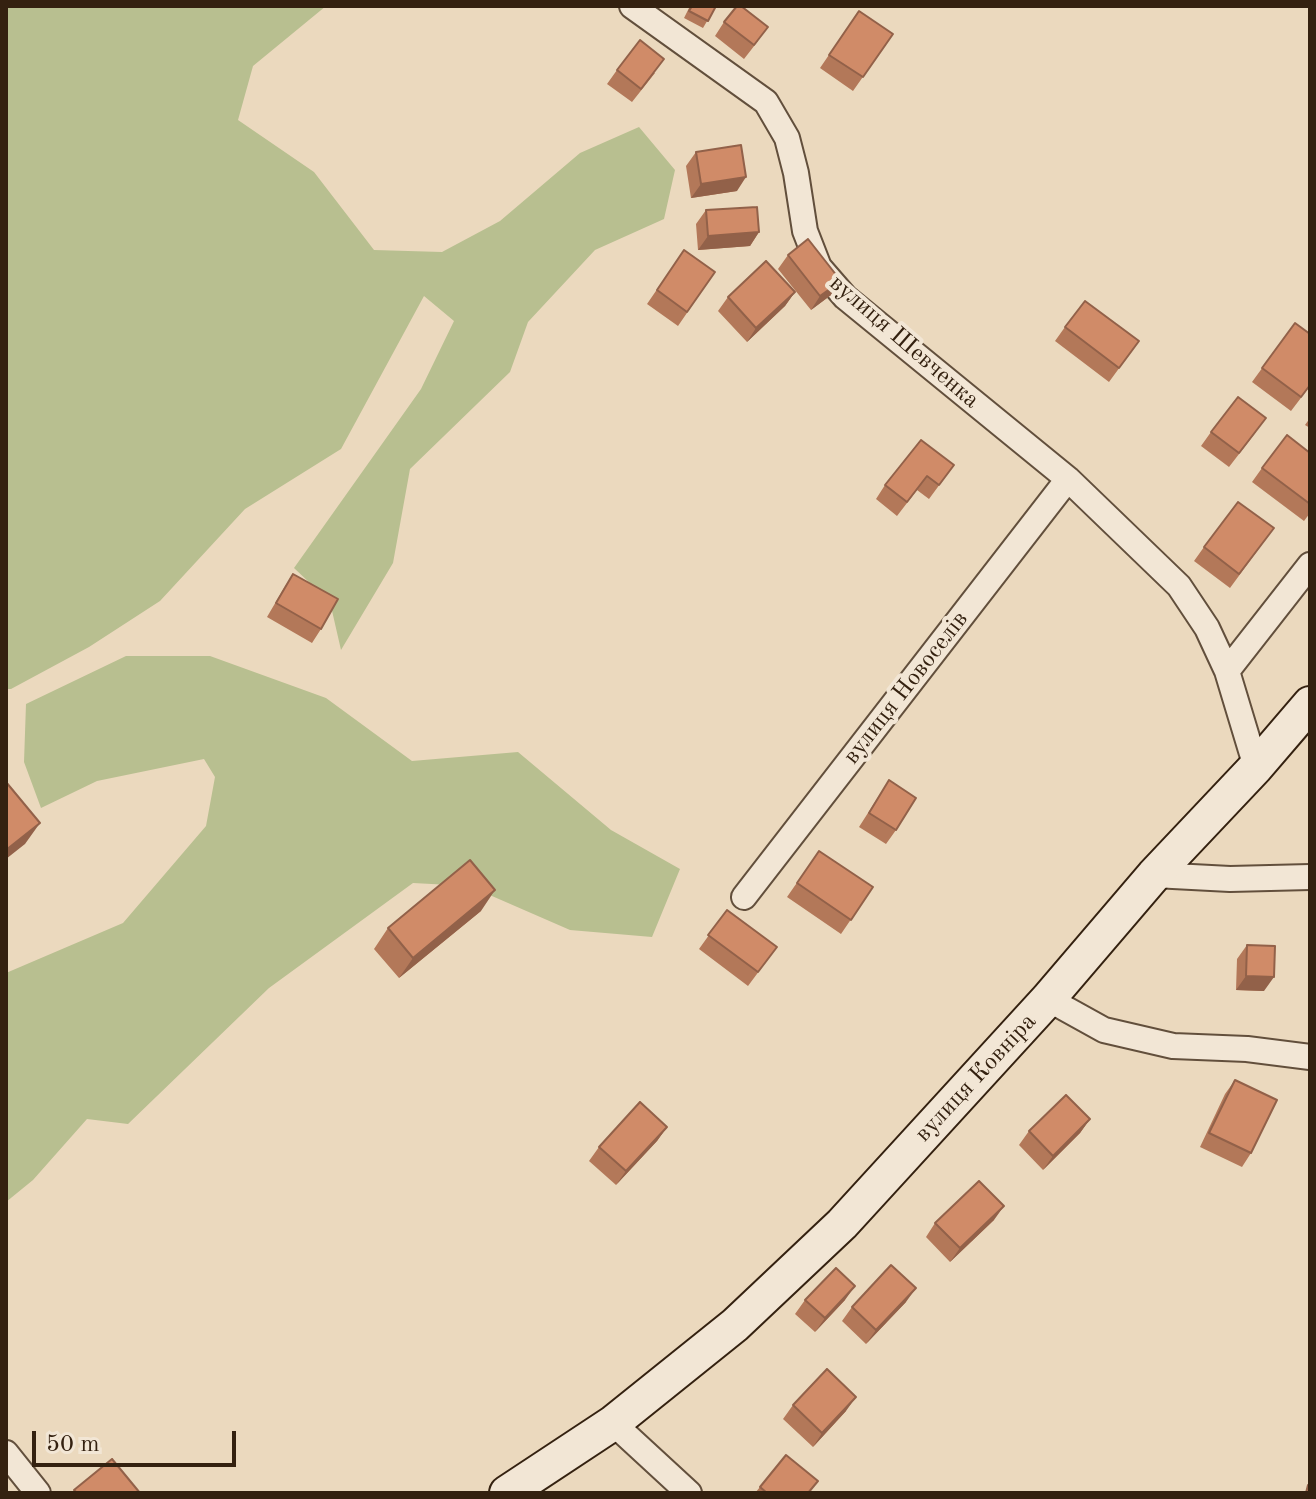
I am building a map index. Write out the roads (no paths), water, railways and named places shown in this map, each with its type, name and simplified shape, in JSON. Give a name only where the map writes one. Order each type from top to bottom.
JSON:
[{"type":"street","name":"вулиця Шевченка","points":[[632,6],[766,102],[787,138],[805,231],[819,267],[845,297],[1068,479],[1179,586],[1207,628],[1227,671],[1256,767]]},
{"type":"street","name":"вулиця Новоселів","points":[[744,897],[1068,479]]},
{"type":"street","points":[[1227,671],[1310,565]]},
{"type":"street","name":"вулиця Ковніра","points":[[507,1493],[613,1423],[735,1325],[842,1224],[1048,999],[1154,875],[1256,767],[1310,704]]},
{"type":"street","points":[[1154,875],[1230,879],[1310,877]]},
{"type":"street","points":[[1048,999],[1104,1030],[1173,1046],[1247,1049],[1310,1057]]},
{"type":"street","points":[[613,1423],[689,1493]]},
{"type":"street","points":[[6,1453],[38,1493]]}]
